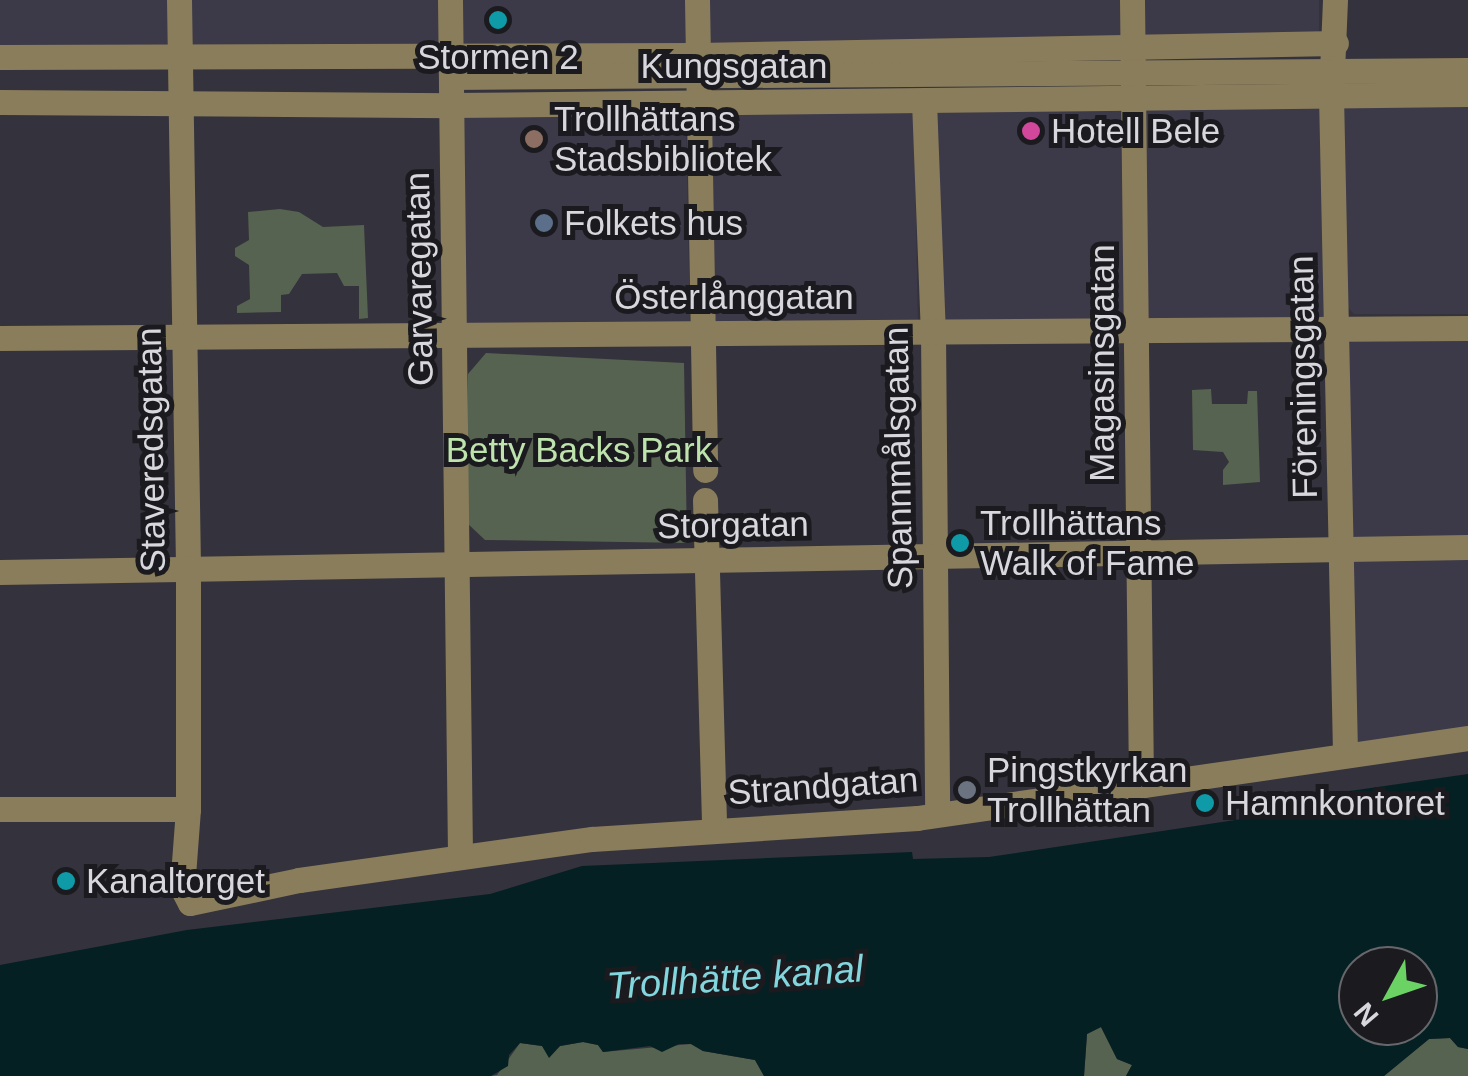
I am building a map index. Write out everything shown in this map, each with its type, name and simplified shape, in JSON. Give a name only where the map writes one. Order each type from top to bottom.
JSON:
[{"type":"street","name":"Staveredsgatan","points":[[179,0],[188,568],[185,899]]},
{"type":"street","name":"Garvaregatan","points":[[450,0],[460,858]]},
{"type":"street","name":"Magasinsgatan","points":[[1132,0],[1140,786]]},
{"type":"street","name":"Föreningsgatan","points":[[1335,0],[1332,83],[1345,753]]},
{"type":"street","points":[[697,12],[705,470]]},
{"type":"street","name":"Kungsgatan","points":[[0,102],[181,100],[452,105],[699,78],[1132,39],[1336,43]]},
{"type":"street","name":"Kungsgatan","points":[[0,57],[180,54],[699,78],[1133,86],[1332,83],[1468,70]]},
{"type":"street","name":"Kungsgatan","points":[[699,78],[924,100],[1133,86]]},
{"type":"street","name":"Kungsgatan","points":[[1332,83],[1468,94]]},
{"type":"street","name":"Spannmålsgatan","points":[[924,100],[933,332],[937,814]]},
{"type":"street","name":"Österlånggatan","points":[[0,338],[1468,328]]},
{"type":"street","points":[[705,500],[714,828]]},
{"type":"street","name":"Storgatan","points":[[0,572],[1468,547]]},
{"type":"street","name":"Strandgatan","points":[[185,899],[197,904],[299,880],[714,828],[937,814],[1468,738]]},
{"type":"street","points":[[0,808],[188,809]]},
{"type":"shaded area","points":[[0,0],[175,0],[177,44],[0,56]]},
{"type":"shaded area","points":[[185,0],[440,0],[441,50],[190,51]]},
{"type":"shaded area","points":[[456,0],[688,0],[689,48],[457,47]]},
{"type":"shaded area","points":[[699,0],[1128,0],[1124,38],[705,52]]},
{"type":"shaded area","points":[[1139,0],[1319,0],[1319,31],[1310,38],[1145,38]]},
{"type":"shaded area","points":[[1346,102],[1468,103],[1468,314],[1354,314],[1342,301],[1340,110]]},
{"type":"shaded area","points":[[1125,105],[1130,324],[941,325],[933,108]]},
{"type":"shaded area","points":[[1325,105],[1324,321],[1143,325],[1142,109]]},
{"type":"shaded area","name":"Folkets hus","points":[[686,107],[690,324],[461,326],[457,112]]},
{"type":"shaded area","points":[[914,107],[918,325],[713,324],[708,112]]},
{"type":"shaded area","points":[[1468,337],[1468,539],[1358,541],[1351,534],[1347,345],[1354,339]]},
{"type":"shaded area","points":[[1468,555],[1468,732],[1361,748],[1349,738],[1348,565],[1356,558]]},
{"type":"green space","points":[[248,212],[299,212],[323,227],[364,225],[368,318],[359,319],[359,286],[344,286],[337,273],[302,274],[289,294],[281,295],[281,312],[237,313],[237,306],[250,299],[249,265],[235,256],[235,248],[249,240]]},
{"type":"green space","name":"Betty Backs Park","points":[[486,353],[684,363],[687,543],[485,540],[466,522],[468,374]]},
{"type":"green space","points":[[1211,389],[1212,404],[1247,404],[1248,391],[1257,391],[1260,482],[1223,485],[1223,470],[1229,462],[1223,452],[1193,450],[1192,390]]},
{"type":"green space","points":[[1101,1027],[1117,1059],[1132,1065],[1126,1076],[1084,1076],[1087,1034]]},
{"type":"green space","points":[[1450,1038],[1458,1047],[1468,1049],[1468,1076],[1384,1076],[1420,1046],[1438,1046],[1438,1039]]},
{"type":"green space","points":[[583,1042],[598,1045],[603,1052],[691,1044],[703,1051],[755,1060],[764,1076],[491,1076],[497,1075],[520,1043],[542,1046],[549,1054],[560,1046]]},
{"type":"water","name":"Trollhätte kanal","points":[[1468,774],[1468,1049],[1458,1047],[1450,1038],[1438,1039],[1438,946],[1338,946],[1338,1046],[1420,1046],[1384,1076],[1126,1076],[1132,1065],[1117,1059],[1101,1027],[1087,1034],[1084,1076],[764,1076],[755,1060],[703,1051],[691,1044],[679,1044],[662,1052],[650,1046],[603,1052],[598,1045],[583,1042],[560,1046],[549,1058],[542,1046],[520,1043],[509,1055],[508,1066],[491,1076],[0,1076],[0,965],[187,930],[490,894],[582,866],[912,852],[913,859],[989,857],[1321,807],[1322,795]]},
{"type":"place","name":"Stormen 2","points":[[498,20]]},
{"type":"place","name":"Hotell Bele","points":[[1031,131]]},
{"type":"place","name":"Trollhättans Stadsbibliotek","points":[[534,139]]},
{"type":"place","name":"Folkets hus","points":[[544,223]]},
{"type":"place","name":"Trollhättans Walk of Fame","points":[[960,543]]},
{"type":"place","name":"Pingstkyrkan Trollhättan","points":[[967,790]]},
{"type":"place","name":"Hamnkontoret","points":[[1205,803]]},
{"type":"place","name":"Kanaltorget","points":[[66,881]]}]
